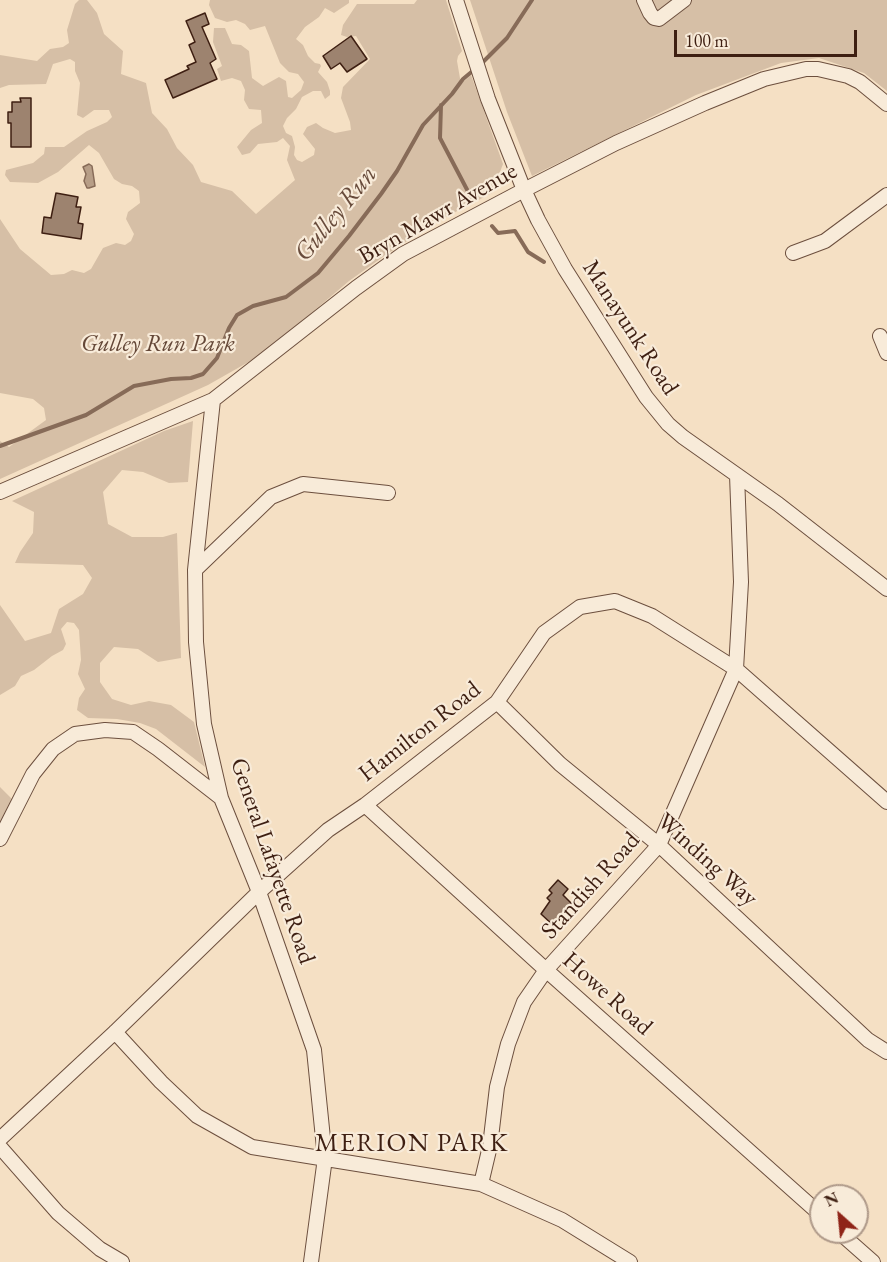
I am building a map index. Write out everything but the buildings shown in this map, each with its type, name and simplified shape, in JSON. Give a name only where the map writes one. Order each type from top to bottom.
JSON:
[{"type":"street","name":"Manayunk Road","points":[[456,0],[477,67],[524,190],[538,220],[565,269],[646,397],[668,424],[683,437],[778,504],[887,589]]},
{"type":"street","points":[[644,0],[650,13],[654,18],[659,19],[684,0]]},
{"type":"street","name":"Bryn Mawr Avenue","points":[[0,492],[213,400],[356,288],[403,255],[524,190],[655,125],[705,103],[778,74],[806,69],[834,72],[860,82],[887,104]]},
{"type":"street","points":[[793,253],[825,241],[887,195]]},
{"type":"street","points":[[880,336],[887,353]]},
{"type":"street","name":"General Lafayette Road","points":[[213,400],[195,570],[196,642],[204,724],[220,798],[259,892],[314,1050],[325,1158],[310,1262]]},
{"type":"street","name":"Standish Road","points":[[481,1184],[490,1146],[497,1087],[508,1044],[524,1002],[546,970],[659,845],[736,669],[741,582],[736,475]]},
{"type":"street","points":[[195,570],[271,497],[303,484],[388,493]]},
{"type":"street","name":"Hamilton Road","points":[[0,1139],[115,1032],[259,892],[328,830],[365,805],[497,702],[544,633],[580,607],[615,601],[652,616],[736,669],[887,802]]},
{"type":"street","name":"Winding Way","points":[[497,702],[560,764],[659,845],[868,1040],[887,1052]]},
{"type":"street","points":[[0,839],[33,774],[53,749],[75,734],[105,730],[133,732],[220,798]]},
{"type":"street","name":"Howe Road","points":[[365,805],[809,1204]]},
{"type":"street","points":[[115,1032],[161,1082],[197,1116],[252,1147],[481,1184],[562,1220],[630,1262]]},
{"type":"street","points":[[0,1147],[57,1213],[99,1249],[122,1262]]},
{"type":"street","points":[[853,1244],[873,1262]]},
{"type":"green space","name":"Gulley Run Park","points":[[79,0],[87,0],[97,13],[104,34],[123,51],[121,74],[146,83],[152,113],[167,129],[177,148],[193,165],[201,182],[232,191],[256,214],[295,180],[287,160],[290,146],[283,138],[277,142],[258,144],[250,153],[242,155],[237,147],[251,130],[262,123],[261,110],[249,109],[244,100],[245,90],[241,81],[232,78],[221,81],[217,69],[222,66],[213,42],[214,28],[225,28],[232,44],[241,45],[249,51],[252,78],[263,86],[279,77],[286,81],[288,97],[292,98],[301,90],[304,82],[298,74],[289,72],[280,63],[265,26],[250,30],[245,24],[236,20],[227,22],[215,18],[209,5],[210,0],[349,0],[349,3],[334,13],[325,8],[296,39],[303,45],[308,56],[315,63],[320,64],[318,72],[327,82],[330,91],[330,95],[325,99],[321,91],[313,91],[302,97],[283,126],[286,133],[292,136],[295,147],[294,155],[302,162],[314,155],[315,149],[303,134],[307,127],[316,123],[335,133],[351,130],[341,98],[343,87],[370,59],[356,36],[341,35],[343,25],[357,4],[414,4],[417,0],[446,0],[462,51],[457,61],[461,84],[471,75],[503,164],[492,193],[438,221],[387,254],[349,281],[252,360],[208,385],[0,479],[0,441],[9,447],[46,420],[44,408],[33,399],[0,393],[0,219],[20,249],[51,275],[64,274],[72,270],[84,273],[91,269],[103,248],[116,243],[125,245],[131,241],[134,234],[126,219],[128,212],[140,203],[139,191],[114,179],[99,153],[89,145],[58,172],[38,183],[10,182],[5,175],[6,170],[33,163],[44,154],[45,147],[64,147],[112,117],[109,110],[94,110],[83,118],[77,115],[80,83],[75,71],[75,62],[70,59],[53,64],[46,84],[9,85],[0,88],[0,55],[37,61],[50,49],[63,47],[69,43],[67,30],[75,4]]},
{"type":"green space","points":[[470,0],[887,0],[887,91],[864,73],[819,58],[781,63],[696,95],[532,176],[507,112]]},
{"type":"green space","points":[[193,421],[188,482],[169,483],[143,472],[122,470],[103,492],[108,524],[132,537],[163,537],[177,533],[181,658],[158,662],[138,649],[114,647],[100,663],[100,682],[112,699],[131,705],[149,701],[171,705],[194,722],[205,767],[156,729],[140,723],[117,719],[88,718],[77,710],[79,698],[85,689],[78,674],[81,660],[79,630],[74,623],[67,622],[61,629],[66,644],[63,650],[21,676],[15,686],[0,695],[0,605],[25,641],[51,633],[59,609],[83,594],[92,578],[83,565],[15,563],[33,533],[34,512],[12,501],[164,431]]},
{"type":"green space","points":[[0,787],[12,799],[0,824]]},
{"type":"shaded area","points":[[89,164],[92,166],[95,186],[87,188],[83,167]]},
{"type":"waterway","name":"Gulley Run","points":[[481,64],[507,38],[532,0]]},
{"type":"waterway","name":"Gulley Run","points":[[0,446],[86,415],[134,386],[191,378],[203,374],[217,358],[237,315],[253,306],[286,297],[318,273],[381,194],[423,125],[463,79],[475,69]]},
{"type":"waterway","points":[[441,105],[440,138],[473,201]]},
{"type":"waterway","points":[[492,226],[498,233],[515,231],[528,252],[544,262]]},
{"type":"district","name":"MERION PARK","points":[[412,1144]]}]
